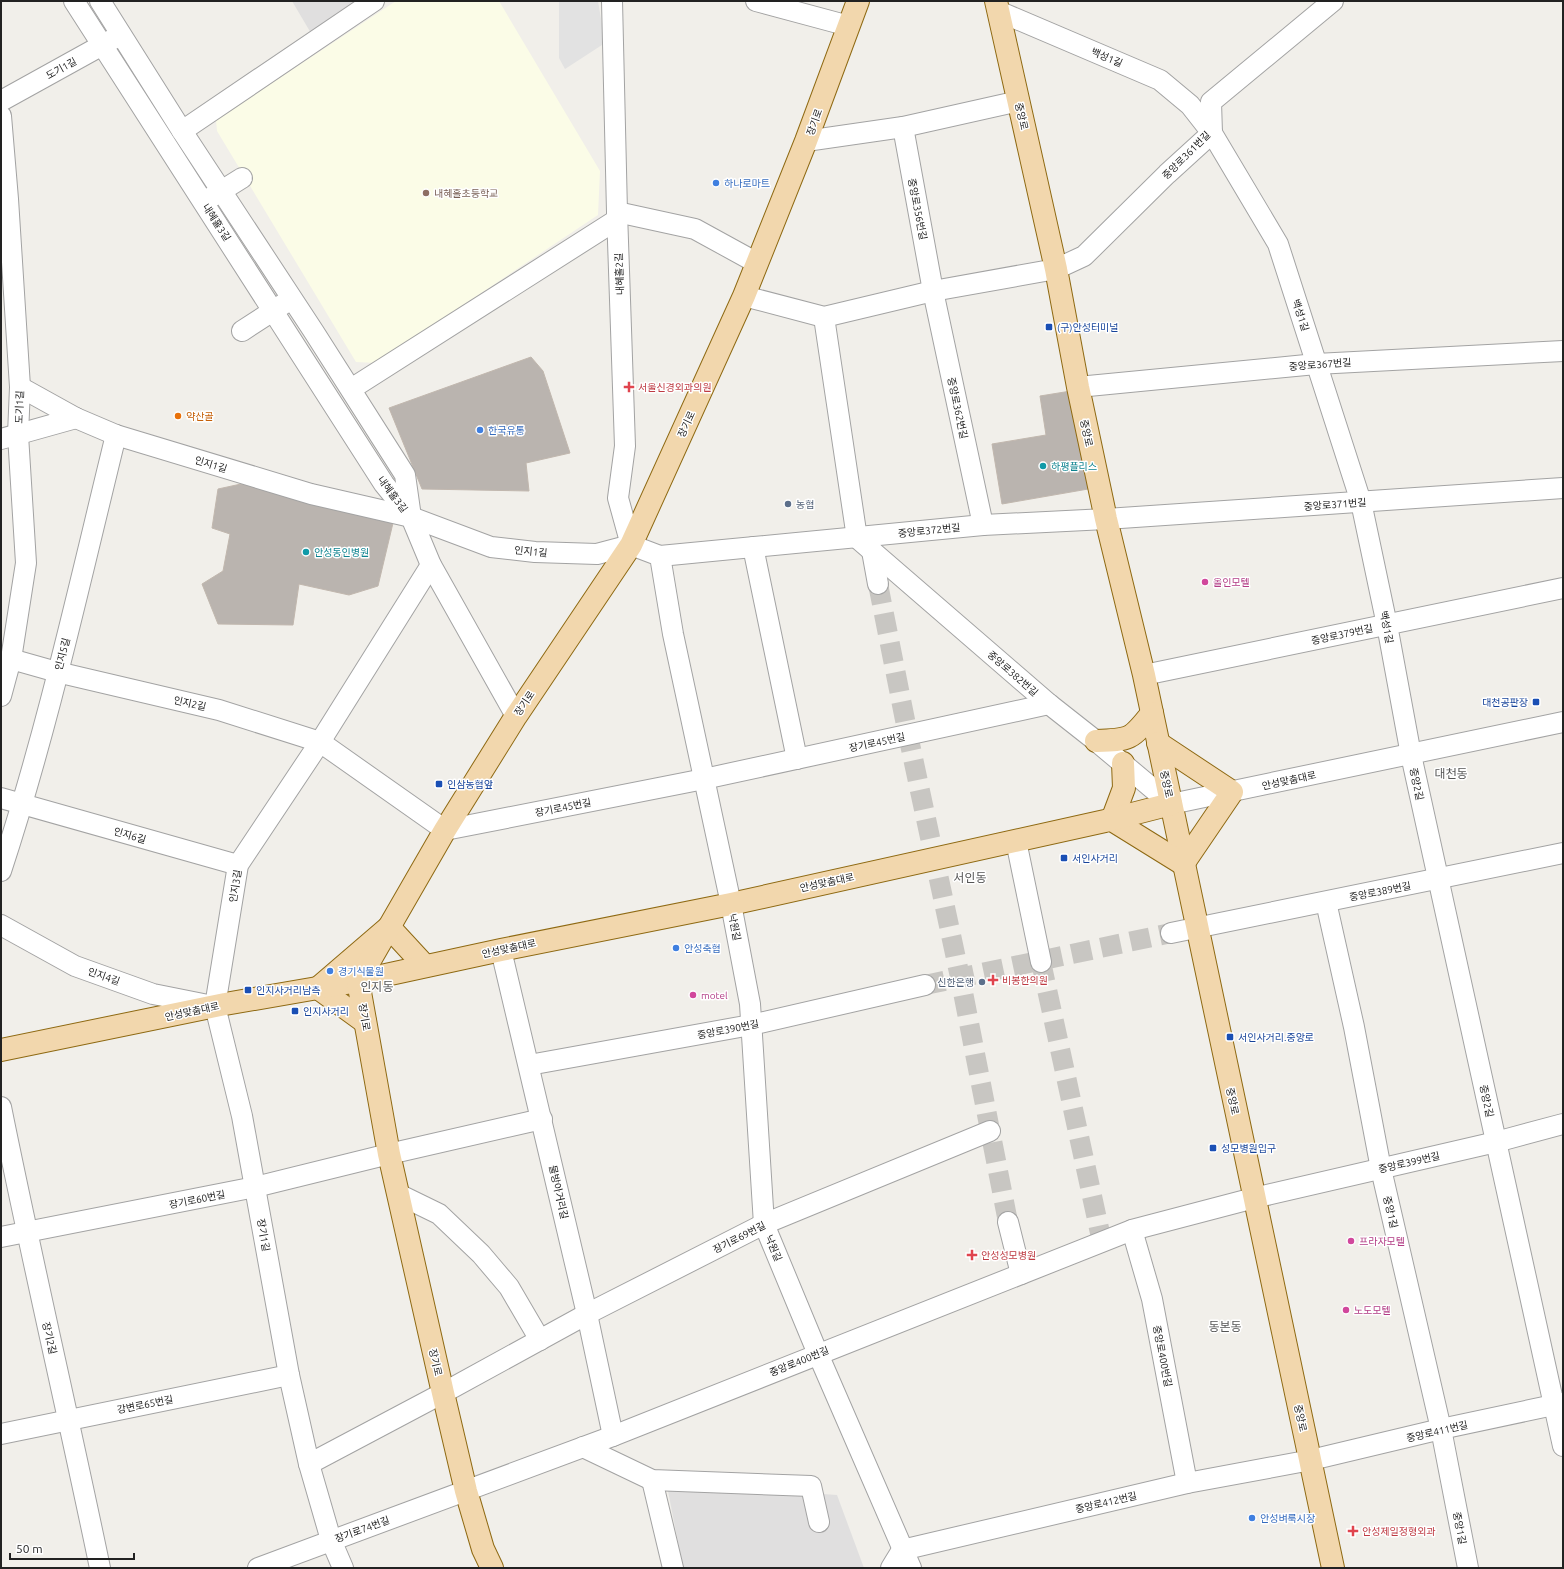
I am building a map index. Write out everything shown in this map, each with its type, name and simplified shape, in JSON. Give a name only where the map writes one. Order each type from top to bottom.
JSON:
[{"type":"main road","name":"장기로","points":[[492,1568],[483,1549],[466,1491],[443,1393],[389,1154],[358,981],[445,830],[516,716],[631,545],[744,296],[806,141],[858,1]]},
{"type":"main road","name":"중앙로","points":[[997,6],[1056,269],[1078,387],[1106,519],[1144,675],[1333,1568]]},
{"type":"main road","points":[[1096,741],[1126,739],[1137,732],[1152,713]]},
{"type":"main road","points":[[1123,763],[1124,788],[1112,820],[1184,864],[1232,792],[1158,743]]},
{"type":"main road","name":"안성맞춤대로","points":[[1,1050],[215,1006],[358,981],[501,950],[731,904],[1112,820],[1171,804]]},
{"type":"main road","points":[[366,1022],[318,988],[389,927],[425,966]]},
{"type":"street","name":"내혜홀3길","points":[[74,1],[384,484],[411,517]]},
{"type":"street","name":"내혜홀3길","points":[[100,1],[182,131],[405,475],[411,517]]},
{"type":"street","points":[[182,131],[374,1]]},
{"type":"street","name":"내혜홀2길","points":[[612,1],[617,216],[625,446],[618,498],[631,545]]},
{"type":"street","points":[[756,1],[849,26]]},
{"type":"street","name":"중앙로361번길","points":[[1056,269],[1084,256],[1167,174],[1212,133],[1211,102],[1333,1]]},
{"type":"street","name":"백성1길","points":[[997,6],[1160,80],[1190,105],[1212,133],[1278,244],[1361,502],[1387,625],[1411,755]]},
{"type":"street","name":"도기1길","points":[[1,101],[103,45],[120,34]]},
{"type":"street","points":[[806,141],[903,127],[1019,101]]},
{"type":"street","name":"도기1길","points":[[1,116],[20,387],[9,437],[26,563],[11,659],[1,696]]},
{"type":"street","name":"중앙로356번길","points":[[903,127],[933,291]]},
{"type":"street","points":[[204,202],[242,178]]},
{"type":"street","points":[[350,389],[617,216],[695,229],[757,263]]},
{"type":"street","points":[[744,296],[824,318],[933,291],[1056,269]]},
{"type":"street","name":"중앙로362번길","points":[[933,291],[983,525]]},
{"type":"street","points":[[242,330],[291,298]]},
{"type":"street","points":[[824,318],[857,538]]},
{"type":"street","name":"중앙로367번길","points":[[1078,387],[1316,364],[1563,351]]},
{"type":"street","name":"인지1길","points":[[20,387],[76,418],[116,435],[311,494],[411,517],[491,547],[527,552],[597,554],[631,545]]},
{"type":"street","points":[[9,437],[76,418]]},
{"type":"street","name":"인지5길","points":[[1,871],[23,804],[116,435]]},
{"type":"street","name":"중앙로371번길","points":[[1106,519],[1563,488]]},
{"type":"street","points":[[411,517],[431,565],[516,716]]},
{"type":"street","name":"중앙로372번길","points":[[631,545],[660,556],[983,525],[1106,519]]},
{"type":"street","name":"중앙로382번길","points":[[857,538],[1049,704],[1123,763],[1171,804]]},
{"type":"street","points":[[753,547],[797,759]]},
{"type":"street","points":[[872,551],[878,584]]},
{"type":"street","points":[[660,556],[672,634],[731,904]]},
{"type":"street","points":[[320,742],[431,565]]},
{"type":"street","name":"중앙로379번길","points":[[1144,675],[1563,588]]},
{"type":"street","name":"인지2길","points":[[11,659],[57,672],[219,710],[320,742],[445,830]]},
{"type":"street","name":"장기로45번길","points":[[445,830],[704,779],[1049,704]]},
{"type":"street","name":"안성맞춤대로","points":[[1171,804],[1563,722]]},
{"type":"street","name":"인지3길","points":[[215,1006],[238,865],[320,742]]},
{"type":"street","name":"중앙2길","points":[[1411,755],[1496,1142],[1558,1404],[1563,1446]]},
{"type":"street","name":"인지6길","points":[[1,798],[238,865]]},
{"type":"street","points":[[1016,841],[1041,962]]},
{"type":"street","name":"중앙로389번길","points":[[1197,928],[1438,880],[1563,853]]},
{"type":"street","name":"중앙1길","points":[[1326,902],[1354,1027],[1382,1169],[1441,1429],[1468,1568]]},
{"type":"street","name":"낙원길","points":[[731,904],[750,1004],[764,1224],[818,1354],[911,1568]]},
{"type":"street","name":"인지4길","points":[[1,925],[75,966],[153,994],[215,1006]]},
{"type":"street","points":[[1171,934],[1197,928]]},
{"type":"street","name":"물방아거리길","points":[[501,950],[588,1314],[613,1436]]},
{"type":"street","name":"중앙로390번길","points":[[529,1065],[751,1025],[925,985]]},
{"type":"street","name":"장기1길","points":[[215,1006],[242,1116],[288,1375],[309,1464],[331,1540],[343,1568]]},
{"type":"street","name":"장기2길","points":[[1,1107],[26,1231],[69,1420],[100,1568]]},
{"type":"street","points":[[389,1154],[542,1119]]},
{"type":"street","name":"중앙로399번길","points":[[1254,1198],[1496,1142],[1563,1124]]},
{"type":"street","name":"장기로69번길","points":[[443,1393],[588,1314],[764,1224],[990,1131]]},
{"type":"street","name":"장기로60번길","points":[[2,1238],[26,1231],[255,1188],[389,1154]]},
{"type":"street","points":[[398,1194],[439,1214],[481,1254],[509,1287],[540,1340]]},
{"type":"street","name":"중앙로400번길","points":[[466,1491],[613,1436],[1132,1230],[1254,1198]]},
{"type":"street","points":[[1008,1222],[1021,1274]]},
{"type":"street","name":"중앙로400번길","points":[[1132,1230],[1152,1299],[1187,1483]]},
{"type":"street","name":"강변로65번길","points":[[1,1434],[288,1375]]},
{"type":"street","points":[[309,1464],[443,1393]]},
{"type":"street","name":"중앙로411번길","points":[[1311,1460],[1441,1429],[1558,1404]]},
{"type":"street","points":[[582,1447],[652,1480],[811,1486],[819,1522]]},
{"type":"street","name":"중앙로412번길","points":[[902,1550],[1187,1483],[1311,1460]]},
{"type":"street","points":[[652,1480],[673,1568]]},
{"type":"street","name":"장기로74번길","points":[[258,1568],[466,1491]]},
{"type":"street","points":[[891,1568],[902,1550]]},
{"type":"shaded area","points":[[292,1],[385,1],[318,45]]},
{"type":"shaded area","name":"내혜홀초등학교","points":[[396,1],[499,1],[600,171],[598,215],[376,363],[356,362],[217,131],[216,120]]},
{"type":"shaded area","points":[[559,1],[598,1],[605,43],[565,69],[559,58]]},
{"type":"shaded area","points":[[691,1485],[837,1495],[864,1568],[683,1568],[668,1491]]},
{"type":"building","name":"한국유통","points":[[531,357],[543,371],[570,453],[526,463],[529,491],[422,489],[389,408]]},
{"type":"building","name":"하평플리스","points":[[1077,390],[1094,488],[1002,504],[992,444],[1046,435],[1040,396]]},
{"type":"building","name":"안성동인병원","points":[[241,484],[393,523],[378,586],[349,595],[299,584],[293,625],[218,624],[202,584],[223,571],[230,534],[212,528],[218,489]]},
{"type":"tunnel","points":[[878,584],[908,735],[960,977],[1008,1222]]},
{"type":"tunnel","points":[[925,985],[1171,933]]},
{"type":"tunnel","points":[[1041,962],[1102,1242]]},
{"type":"place","name":"하나로마트","points":[[716,183]]},
{"type":"place","name":"내혜홀초등학교","points":[[426,193]]},
{"type":"place","name":"(구)안성터미널","points":[[1049,327]]},
{"type":"place","name":"서울신경외과의원","points":[[629,387]]},
{"type":"place","name":"약산골","points":[[178,416]]},
{"type":"place","name":"한국유통","points":[[480,430]]},
{"type":"place","name":"하평플리스","points":[[1043,466]]},
{"type":"place","name":"농협","points":[[788,504]]},
{"type":"place","name":"안성동인병원","points":[[306,552]]},
{"type":"place","name":"올인모텔","points":[[1205,582]]},
{"type":"place","name":"대천공판장","points":[[1536,702]]},
{"type":"place","name":"인삼농협앞","points":[[439,784]]},
{"type":"place","name":"서인사거리","points":[[1064,858]]},
{"type":"place","name":"안성축협","points":[[676,948]]},
{"type":"place","name":"경기식물원","points":[[330,971]]},
{"type":"place","name":"비봉한의원","points":[[993,980]]},
{"type":"place","name":"신한은행","points":[[982,982]]},
{"type":"place","name":"인지사거리남측","points":[[248,990]]},
{"type":"place","name":"motel","points":[[693,995]]},
{"type":"place","name":"인지사거리","points":[[295,1011]]},
{"type":"place","name":"서인사거리.중앙로","points":[[1230,1037]]},
{"type":"place","name":"성모병원입구","points":[[1213,1148]]},
{"type":"place","name":"프라자모텔","points":[[1351,1241]]},
{"type":"place","name":"안성성모병원","points":[[972,1255]]},
{"type":"place","name":"노도모텔","points":[[1346,1310]]},
{"type":"place","name":"안성벼룩시장","points":[[1252,1518]]},
{"type":"place","name":"안성제일정형외과","points":[[1353,1531]]},
{"type":"district","name":"대천동","points":[[1451,774]]},
{"type":"district","name":"서인동","points":[[970,878]]},
{"type":"district","name":"인지동","points":[[377,987]]},
{"type":"district","name":"동본동","points":[[1225,1327]]}]
